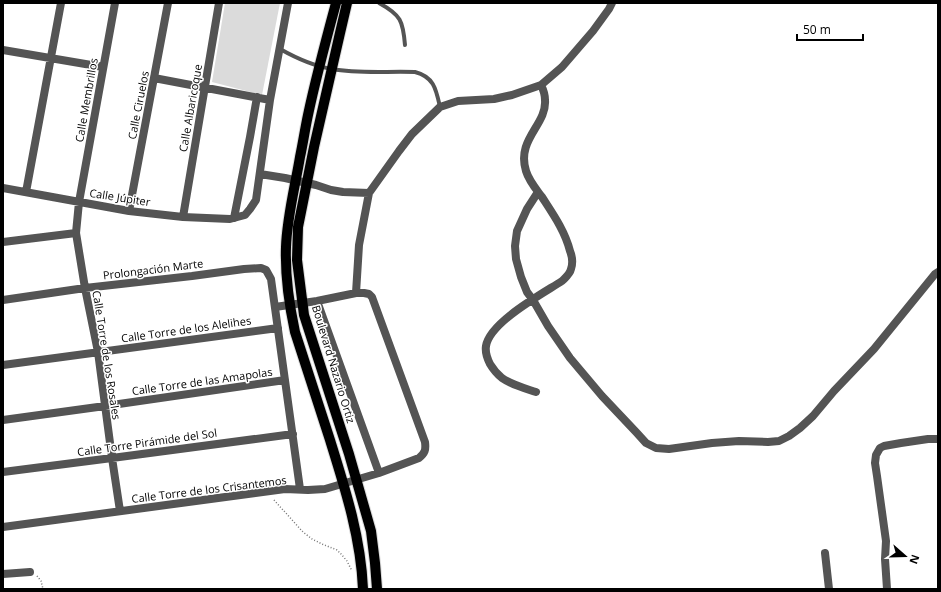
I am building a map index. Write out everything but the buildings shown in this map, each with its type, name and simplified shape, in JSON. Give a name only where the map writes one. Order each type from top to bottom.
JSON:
[{"type":"main road","points":[[336,3],[319,66],[296,180],[286,247],[287,274],[294,332],[344,484],[356,533],[363,589]]},
{"type":"main road","name":"Boulevard Nazario Ortiz","points":[[348,3],[314,147],[298,227],[297,260],[304,316],[334,404],[371,531],[377,589]]},
{"type":"street","points":[[26,192],[61,3]]},
{"type":"street","name":"Calle Membrillos","points":[[79,202],[115,3]]},
{"type":"street","name":"Calle Ciruelos","points":[[129,211],[168,3]]},
{"type":"street","name":"Calle Albaricoque","points":[[183,217],[220,3]]},
{"type":"street","points":[[234,218],[245,214],[256,200],[270,100],[288,3]]},
{"type":"street","points":[[300,490],[275,307],[317,301],[356,293],[360,245],[370,193],[412,134],[440,107],[458,102],[494,99],[512,95],[541,85],[562,67],[593,31],[612,3]]},
{"type":"street","points":[[3,50],[103,67]]},
{"type":"street","points":[[154,78],[270,100]]},
{"type":"street","points":[[536,392],[511,383],[500,377],[486,357],[486,346],[490,336],[498,326],[510,316],[562,281],[571,269],[572,256],[568,244],[555,216],[526,172],[524,163],[524,151],[527,141],[544,108],[545,99],[541,85]]},
{"type":"street","points":[[234,218],[257,97]]},
{"type":"street","points":[[260,174],[296,180],[331,190],[370,193]]},
{"type":"street","name":"Calle Júpiter","points":[[3,188],[129,211],[183,217],[234,218]]},
{"type":"street","points":[[538,192],[517,231],[515,246],[520,277],[527,292],[570,358],[621,418],[646,443],[656,448],[669,450],[712,443],[779,441],[789,436],[813,416],[834,391],[874,349],[937,273]]},
{"type":"street","name":"Calle Torre de los Rosales","points":[[79,202],[76,233],[98,352],[120,511]]},
{"type":"street","points":[[3,242],[76,233]]},
{"type":"street","name":"Prolongación Marte","points":[[3,300],[85,288],[261,268],[266,270],[271,279],[275,307]]},
{"type":"street","name":"Calle Torre de los Crisantemos","points":[[3,527],[267,491],[285,489],[319,490],[380,473],[419,458],[425,453],[425,442],[374,301],[369,294],[356,293]]},
{"type":"street","points":[[317,301],[380,473]]},
{"type":"street","name":"Calle Torre de los Alelihes","points":[[3,365],[278,328]]},
{"type":"street","name":"Calle Torre de las Amapolas","points":[[3,420],[285,380]]},
{"type":"street","name":"Calle Torre Pirámide del Sol","points":[[3,472],[293,434]]},
{"type":"street","points":[[887,589],[885,559],[886,541],[877,476],[876,455],[880,448],[884,446],[901,442],[938,439]]},
{"type":"street","points":[[825,553],[829,589]]},
{"type":"street","points":[[3,574],[30,572]]},
{"type":"lane","points":[[379,3],[391,9],[397,15],[404,31],[405,45]]},
{"type":"lane","points":[[280,49],[296,58],[332,69],[353,72],[414,72],[422,74],[431,81],[436,90],[440,107]]},
{"type":"path","points":[[267,491],[303,532],[312,539],[337,550],[347,561],[354,575]]},
{"type":"path","points":[[30,572],[37,576],[41,581],[43,589]]},
{"type":"shaded area","points":[[225,3],[280,3],[262,95],[212,82]]}]
